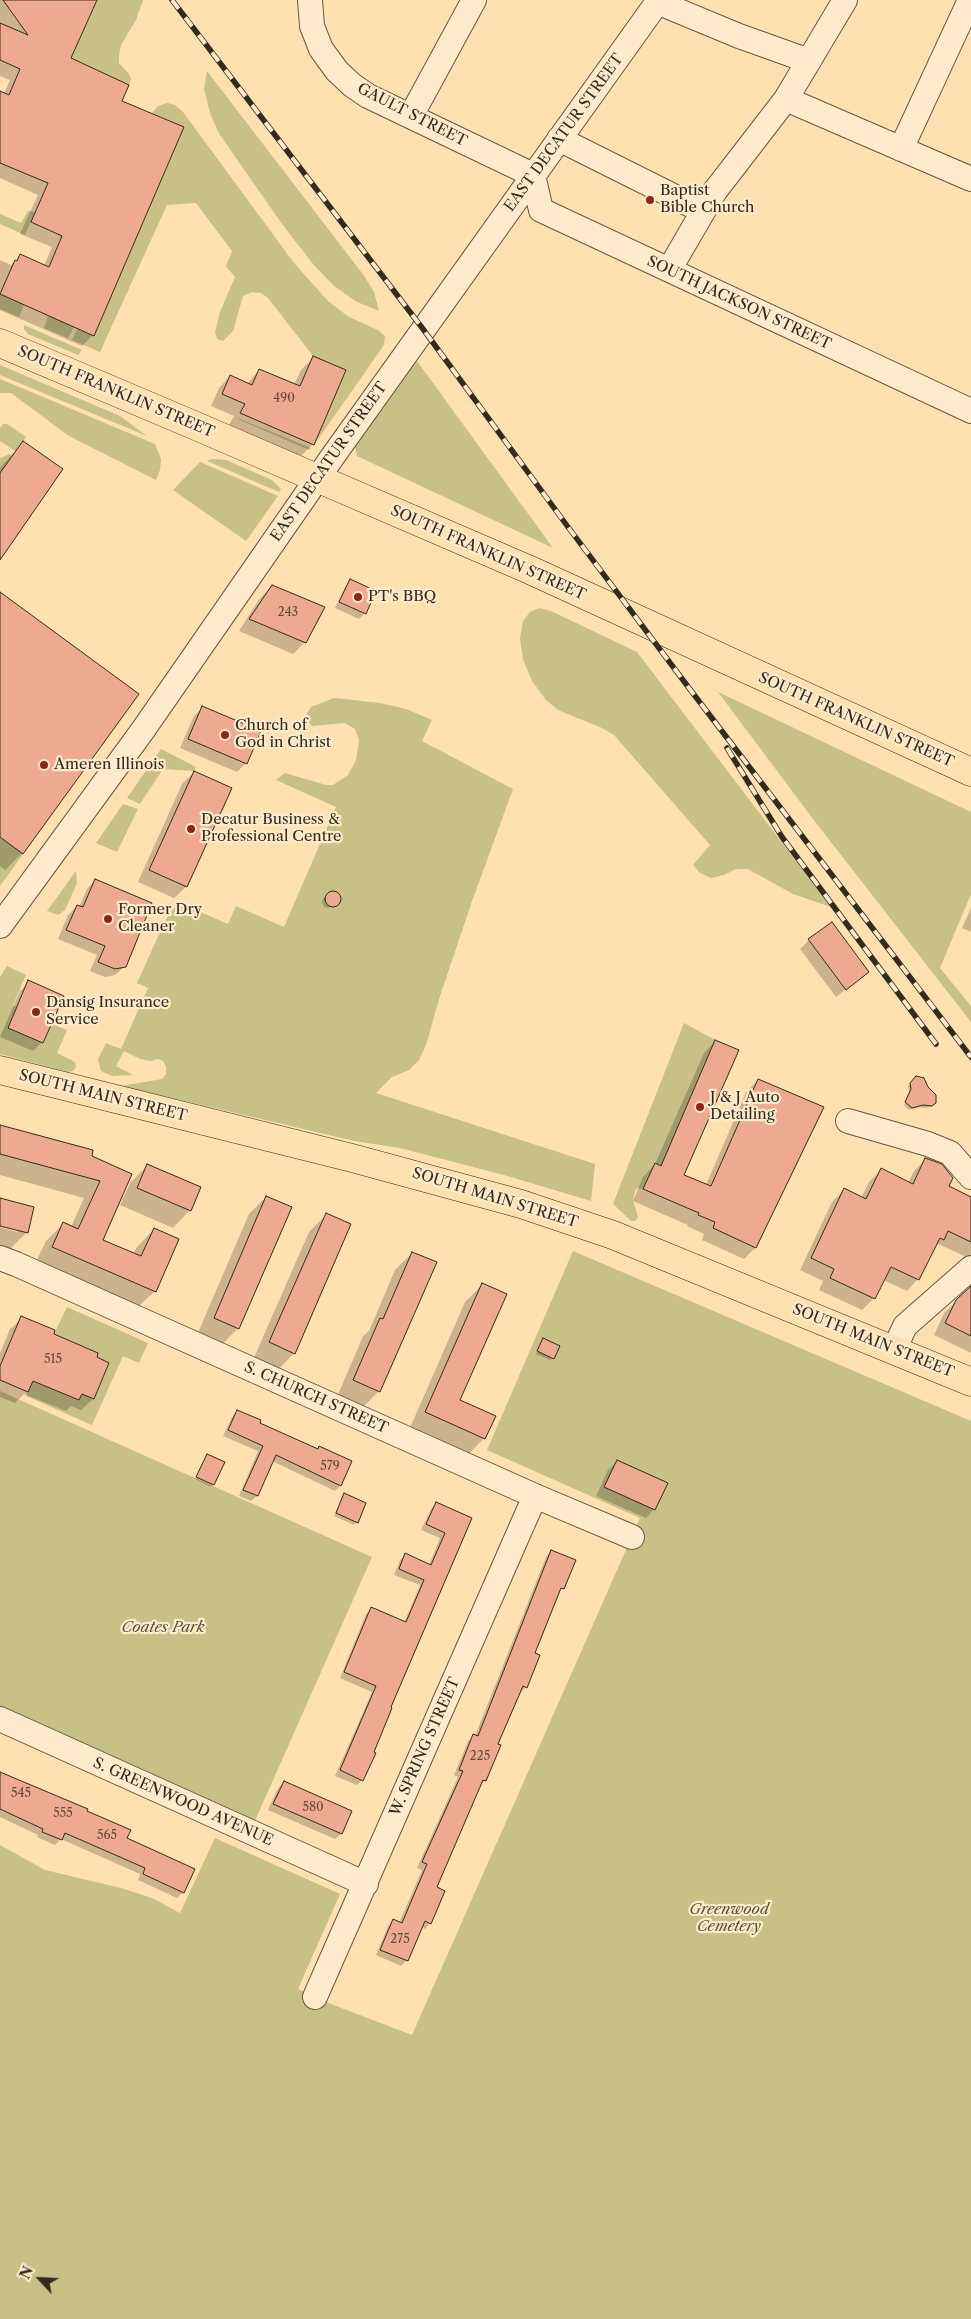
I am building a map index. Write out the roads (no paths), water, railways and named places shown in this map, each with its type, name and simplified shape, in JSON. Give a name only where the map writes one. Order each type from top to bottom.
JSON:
[{"type":"main road","name":"SOUTH FRANKLIN STREET","points":[[0,343],[530,570],[971,772]]},
{"type":"main road","name":"SOUTH MAIN STREET","points":[[0,1070],[352,1158],[521,1204],[613,1235],[971,1382]]},
{"type":"street","name":"GAULT STREET","points":[[310,0],[312,26],[321,49],[337,71],[352,85],[368,96],[533,175]]},
{"type":"street","points":[[410,116],[474,0]]},
{"type":"street","points":[[669,270],[715,191],[786,98],[845,0]]},
{"type":"street","points":[[901,148],[970,0]]},
{"type":"street","points":[[658,1],[739,36],[809,60]]},
{"type":"street","name":"EAST DECATUR STREET","points":[[0,926],[143,730],[318,478],[658,1]]},
{"type":"street","points":[[786,98],[971,179]]},
{"type":"street","points":[[559,139],[703,211]]},
{"type":"street","name":"SOUTH JACKSON STREET","points":[[533,175],[541,210],[971,411]]},
{"type":"street","points":[[848,1121],[928,1144],[950,1153],[971,1177]]},
{"type":"street","name":"S. CHURCH STREET","points":[[0,1258],[632,1538]]},
{"type":"street","points":[[894,1350],[905,1326],[971,1268]]},
{"type":"street","name":"W. SPRING STREET","points":[[315,1997],[535,1496]]},
{"type":"street","name":"S. GREENWOOD AVENUE","points":[[0,1719],[366,1884]]},
{"type":"railway","points":[[172,0],[423,329],[692,692],[971,1057]]},
{"type":"railway","points":[[727,748],[782,837],[936,1044]]},
{"type":"place","name":"Baptist Bible Church","points":[[650,200]]},
{"type":"place","name":"PT's BBQ","points":[[358,597]]},
{"type":"place","name":"Church of God in Christ","points":[[225,735]]},
{"type":"place","name":"Ameren Illinois","points":[[44,765]]},
{"type":"place","name":"Decatur Business & Professional Centre","points":[[191,829]]},
{"type":"place","name":"Former Dry Cleaner","points":[[108,919]]},
{"type":"place","name":"Dansig Insurance Service","points":[[36,1012]]},
{"type":"place","name":"J & J Auto Detailing","points":[[700,1107]]},
{"type":"park label","name":"Coates Park","points":[[163,1628]]},
{"type":"park label","name":"Greenwood Cemetery","points":[[729,1918]]}]
